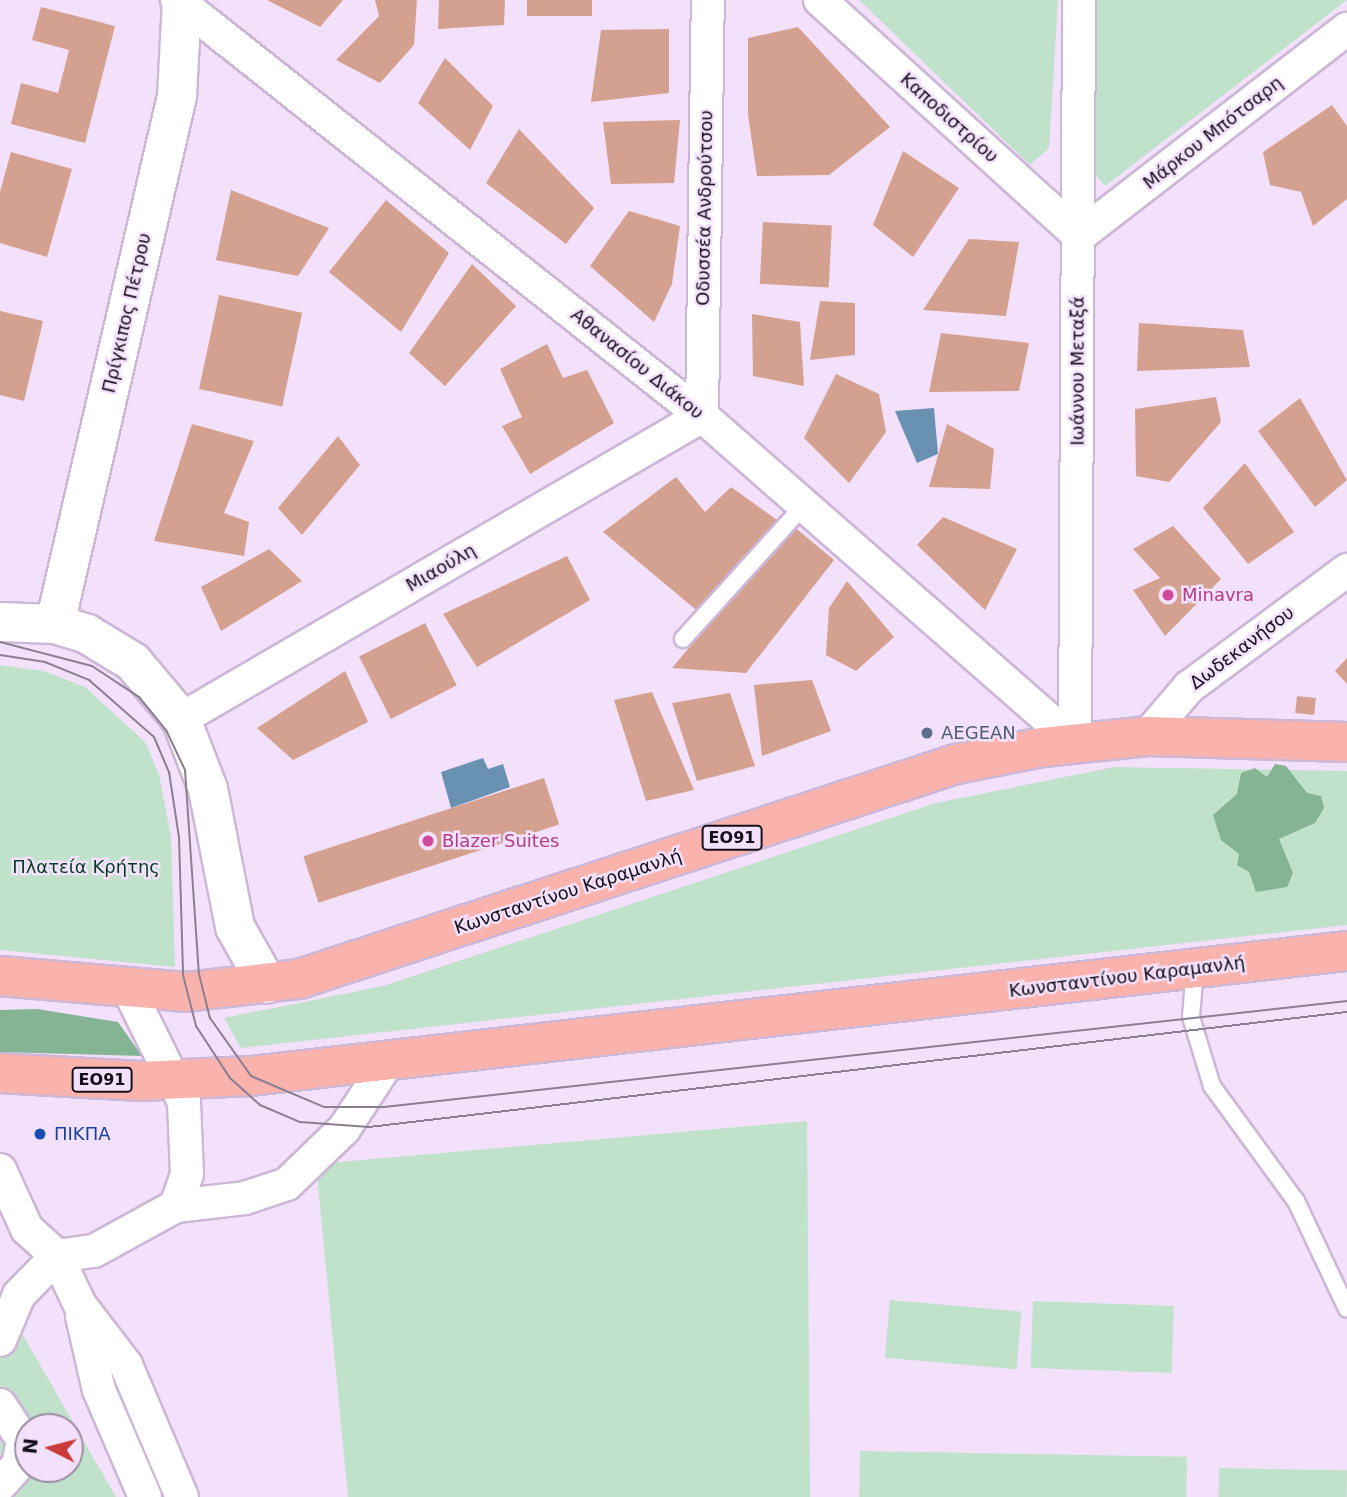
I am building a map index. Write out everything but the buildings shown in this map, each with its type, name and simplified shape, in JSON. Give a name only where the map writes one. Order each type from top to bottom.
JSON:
[{"type":"highway","name":"Κωνσταντίνου Καραμανλή","points":[[17,977],[186,992],[267,984],[335,969],[956,764],[1075,742],[1147,736],[1347,742]]},
{"type":"highway","name":"Κωνσταντίνου Καραμανλή","points":[[15,1075],[175,1081],[387,1063],[1347,951]]},
{"type":"main road","name":"Πρίγκιπος Πέτρου","points":[[55,624],[177,96],[181,1]]},
{"type":"main road","points":[[0,622],[55,624],[133,662],[181,719],[208,789],[235,926],[267,984]]},
{"type":"street","name":"Οδυσσέα Ανδρούτσου","points":[[702,416],[708,0]]},
{"type":"street","name":"Καποδιστρίου","points":[[820,0],[1079,236]]},
{"type":"street","name":"Ιωάννου Μεταξά","points":[[1075,742],[1079,0]]},
{"type":"street","name":"Αθανασίου Διάκου","points":[[181,1],[702,416],[1075,742]]},
{"type":"street","name":"Μάρκου Μπότσαρη","points":[[1079,236],[1347,29]]},
{"type":"street","name":"Μιαούλη","points":[[181,719],[702,416]]},
{"type":"street","name":"Δωδεκανήσου","points":[[1147,736],[1189,687],[1347,570]]},
{"type":"street","points":[[127,986],[175,1081],[189,1150],[176,1206]]},
{"type":"street","points":[[0,1287],[21,1268],[57,1256],[94,1251],[176,1206],[245,1198],[286,1184],[344,1129],[387,1063]]},
{"type":"street","points":[[0,1170],[27,1229],[57,1256],[80,1305],[126,1365],[182,1497]]},
{"type":"street","points":[[0,1340],[19,1295],[57,1256]]},
{"type":"street","points":[[80,1305],[99,1390],[145,1497]]},
{"type":"street","points":[[1,1403],[23,1440],[18,1465],[0,1485],[12,1497]]},
{"type":"lane","points":[[684,639],[804,505]]},
{"type":"lane","points":[[1195,969],[1191,1017],[1212,1086],[1296,1201],[1347,1309]]},
{"type":"green space","points":[[859,0],[1058,0],[1049,148],[1030,165]]},
{"type":"green space","points":[[1088,0],[1347,0],[1105,186],[1090,169]]},
{"type":"green space","name":"Πλατεία Κρήτης","points":[[0,665],[44,671],[85,687],[145,742],[159,774],[171,837],[175,967],[0,950]]},
{"type":"green space","points":[[1275,764],[1286,766],[1307,793],[1321,796],[1324,808],[1315,823],[1279,839],[1293,873],[1287,887],[1256,892],[1249,872],[1237,865],[1239,854],[1221,840],[1213,815],[1237,794],[1241,773],[1255,768],[1267,777]]},
{"type":"green space","points":[[1114,767],[1347,771],[1347,925],[241,1048],[224,1018],[383,986],[936,803]]},
{"type":"green space","points":[[37,1009],[118,1022],[142,1056],[0,1052],[0,1010]]},
{"type":"green space","points":[[807,1121],[810,1497],[348,1497],[316,1164]]},
{"type":"green space","points":[[0,1295],[68,1413],[14,1413],[14,1483],[84,1483],[84,1441],[116,1497],[0,1497]]},
{"type":"green space","points":[[890,1300],[1021,1312],[1016,1369],[885,1358]]},
{"type":"green space","points":[[1033,1301],[1174,1306],[1172,1373],[1031,1368]]},
{"type":"green space","points":[[860,1451],[1187,1457],[1186,1497],[859,1497]]},
{"type":"green space","points":[[1219,1468],[1347,1470],[1347,1497],[1218,1497]]},
{"type":"water","points":[[934,408],[938,454],[917,463],[895,411]]},
{"type":"water","points":[[483,758],[488,769],[503,764],[510,787],[451,808],[441,772]]},
{"type":"tram line","points":[[0,642],[92,666],[139,697],[166,730],[185,770],[199,974],[210,1018],[251,1076],[324,1107],[384,1107],[1347,1001]]},
{"type":"tram line","points":[[0,655],[45,662],[89,680],[154,737],[169,772],[179,837],[183,975],[196,1026],[230,1078],[260,1105],[300,1122],[369,1127],[1347,1012]]},
{"type":"place","name":"Minavra","points":[[1168,595]]},
{"type":"place","name":"AEGEAN","points":[[927,733]]},
{"type":"place","name":"Blazer Suites","points":[[428,841]]},
{"type":"place","name":"ΠΙΚΠΑ","points":[[40,1134]]}]
